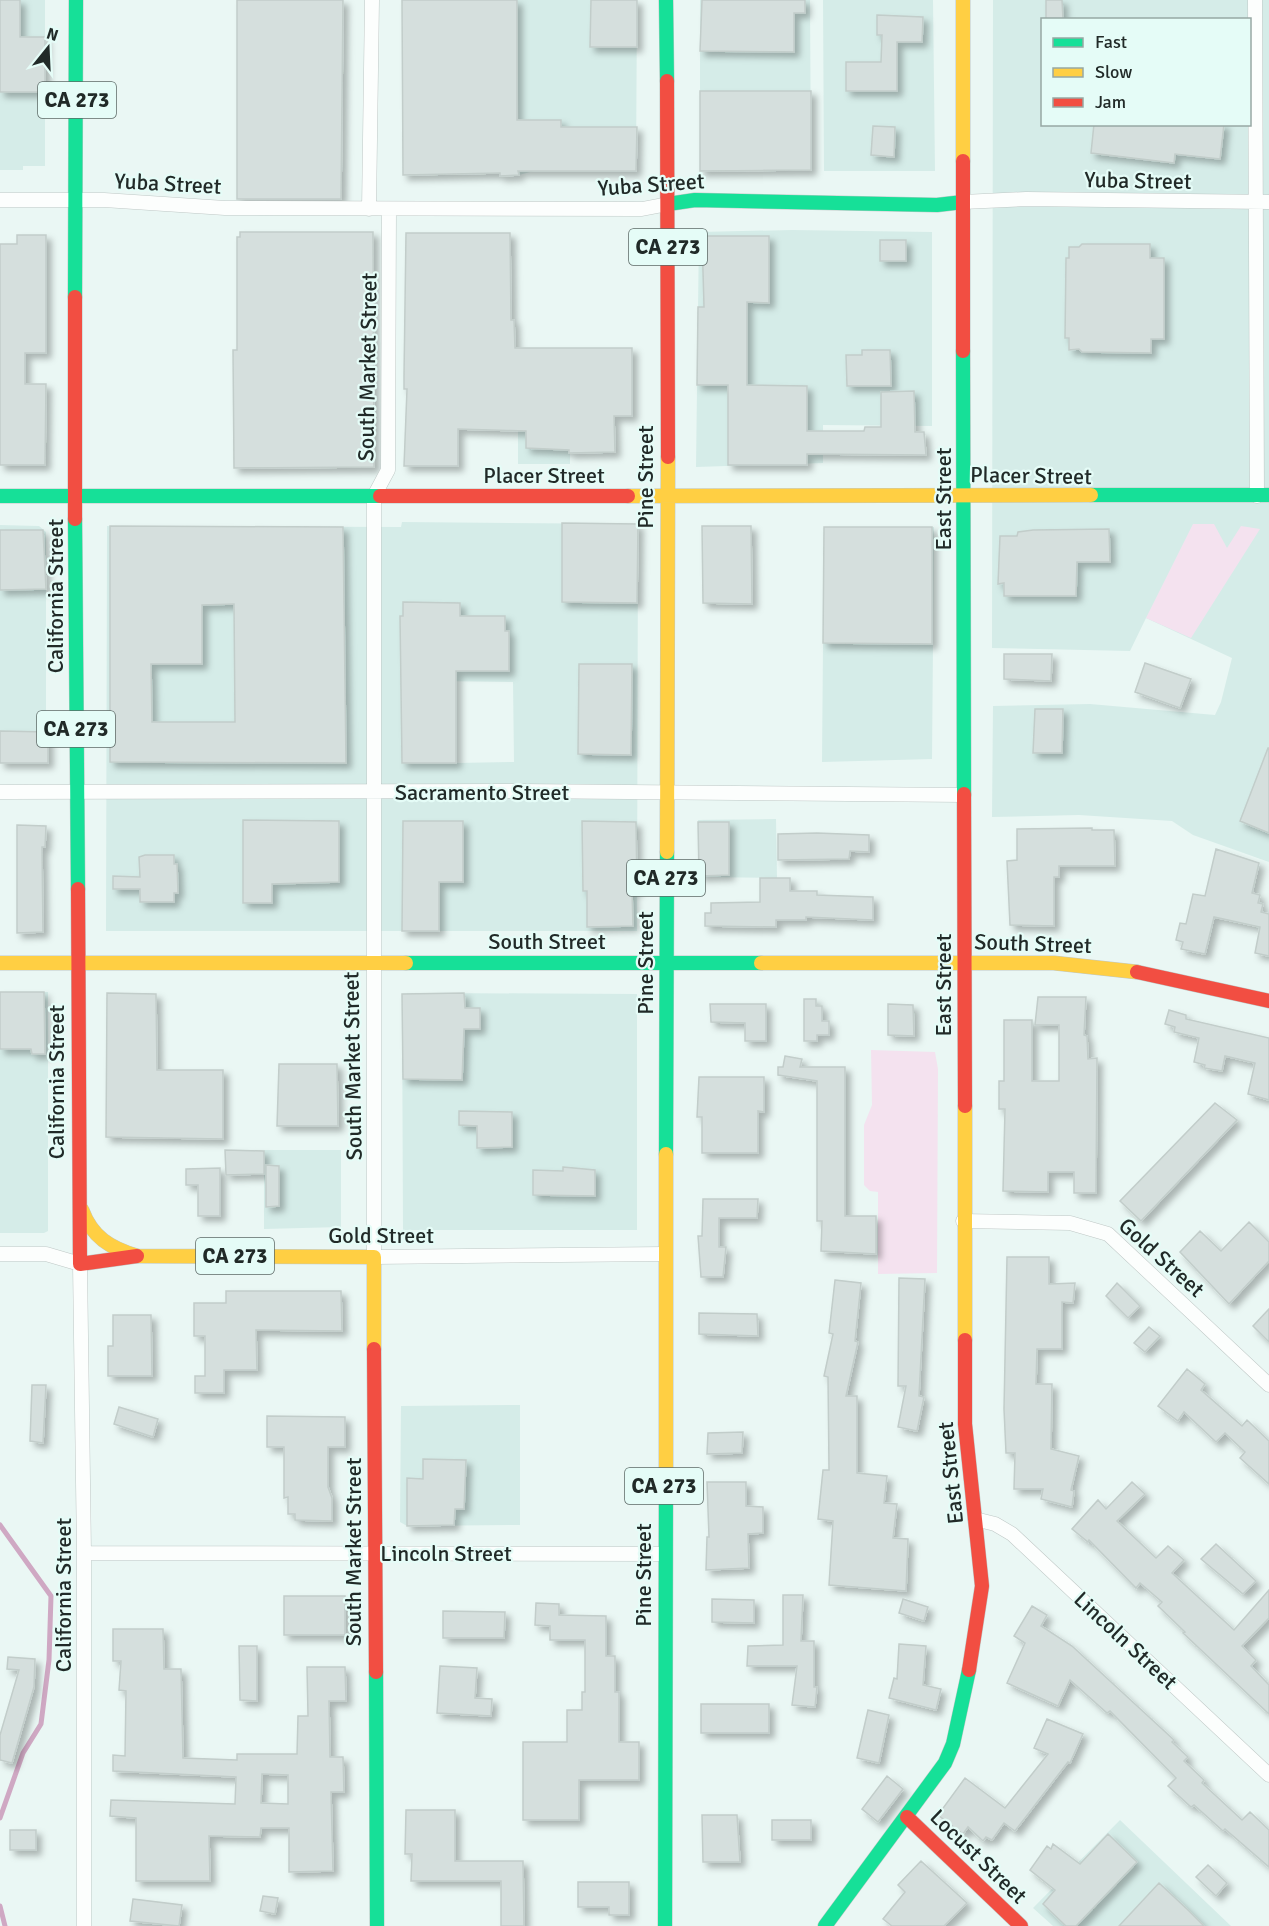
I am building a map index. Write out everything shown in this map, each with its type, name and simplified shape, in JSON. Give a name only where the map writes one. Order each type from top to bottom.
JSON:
[{"type":"main road","name":"California Street","points":[[76,0],[78,200],[75,496],[80,1264]]},
{"type":"main road","name":"Pine Street","points":[[665,1926],[668,204],[666,0]]},
{"type":"main road","name":"East Street","points":[[825,1926],[945,1763],[967,1687],[982,1586],[965,1424],[963,0]]},
{"type":"main road","name":"Yuba Street","points":[[668,204],[695,200],[937,205],[963,202]]},
{"type":"main road","name":"Placer Street","points":[[0,496],[1263,495]]},
{"type":"main road","name":"South Street","points":[[0,963],[964,962],[1105,966],[1269,1001]]},
{"type":"main road","name":"California Street","points":[[78,1191],[88,1227],[99,1240]]},
{"type":"main road","name":"Gold Street","points":[[99,1240],[116,1250],[137,1256],[374,1257]]},
{"type":"main road","name":"CA 273","points":[[80,1264],[137,1256]]},
{"type":"main road","name":"South Market Street","points":[[374,1257],[377,1926]]},
{"type":"main road","name":"Locust Street","points":[[907,1817],[1021,1926]]},
{"type":"street","points":[[369,209],[372,0]]},
{"type":"street","points":[[1255,0],[1263,202],[1263,495]]},
{"type":"street","name":"Yuba Street","points":[[963,202],[1026,199],[1263,202]]},
{"type":"street","name":"Yuba Street","points":[[0,200],[78,200],[225,208],[369,209],[642,209],[668,204]]},
{"type":"street","name":"South Market Street","points":[[374,1257],[372,791],[374,496],[388,470],[389,209]]},
{"type":"street","name":"Sacramento Street","points":[[0,792],[372,791],[964,795]]},
{"type":"street","name":"Gold Street","points":[[963,1221],[1070,1223],[1091,1227],[1108,1234],[1269,1385]]},
{"type":"street","points":[[0,1254],[46,1254],[80,1264]]},
{"type":"street","name":"Gold Street","points":[[374,1257],[666,1254]]},
{"type":"street","name":"California Street","points":[[80,1264],[84,1553],[84,1926]]},
{"type":"street","name":"Lincoln Street","points":[[975,1519],[995,1524],[1012,1534],[1269,1775]]},
{"type":"street","name":"Lincoln Street","points":[[84,1553],[664,1554]]},
{"type":"shaded area","points":[[0,0],[45,0],[45,166],[23,166],[23,170],[0,170]]},
{"type":"shaded area","points":[[517,0],[637,0],[636,171],[534,171],[519,175]]},
{"type":"shaded area","points":[[700,0],[810,0],[811,170],[700,171]]},
{"type":"shaded area","points":[[823,0],[933,0],[935,171],[824,171]]},
{"type":"shaded area","points":[[993,0],[1269,0],[1269,862],[1193,835],[1172,821],[1079,815],[992,817],[993,706],[1090,704],[1215,715],[1221,702],[1232,658],[1146,618],[1130,651],[992,648]]},
{"type":"shaded area","points":[[792,230],[932,232],[932,426],[823,425],[823,463],[696,467],[699,232]]},
{"type":"shaded area","points":[[570,416],[570,464],[518,464],[518,430]]},
{"type":"shaded area","points":[[402,522],[638,524],[637,931],[106,931],[107,526],[401,527]],"holes":[[[437,681],[513,682],[514,762],[456,763]]]},
{"type":"shaded area","points":[[1193,524],[1214,524],[1227,548],[1241,526],[1260,529],[1191,638],[1146,618]]},
{"type":"shaded area","points":[[0,525],[39,526],[46,532],[48,763],[0,763]]},
{"type":"shaded area","points":[[824,527],[934,527],[932,759],[822,762]]},
{"type":"shaded area","points":[[776,819],[777,878],[699,877],[698,820]]},
{"type":"shaded area","points":[[0,992],[48,992],[48,1231],[44,1233],[0,1233]]},
{"type":"shaded area","points":[[402,994],[637,994],[637,1230],[403,1230]]},
{"type":"shaded area","points":[[871,1050],[935,1052],[938,1069],[937,1273],[878,1274],[878,1192],[870,1191],[864,1185],[864,1125],[872,1105]]},
{"type":"shaded area","points":[[264,1150],[341,1150],[341,1227],[264,1229]]},
{"type":"shaded area","points":[[520,1405],[520,1525],[407,1526],[400,1522],[401,1406]]},
{"type":"shaded area","points":[[1120,1820],[1231,1926],[1053,1926],[1033,1908]]},
{"type":"building","points":[[0,0],[20,0],[20,37],[45,37],[45,92],[0,92]]},
{"type":"building","points":[[237,0],[343,0],[341,199],[237,199]]},
{"type":"building","points":[[402,0],[517,0],[517,120],[561,120],[561,127],[637,127],[636,171],[518,171],[519,175],[500,176],[500,173],[403,175]]},
{"type":"building","points":[[591,0],[637,0],[637,47],[590,47]]},
{"type":"building","points":[[702,0],[805,0],[805,13],[794,13],[794,52],[700,51]]},
{"type":"building","points":[[1046,0],[1062,0],[1063,18],[1046,18]]},
{"type":"building","points":[[877,15],[923,17],[922,42],[897,42],[897,91],[846,91],[846,62],[881,62],[882,35],[877,35]]},
{"type":"building","points":[[700,91],[811,91],[811,170],[700,171]]},
{"type":"building","points":[[873,126],[895,127],[894,157],[871,155]]},
{"type":"building","points":[[1094,126],[1224,126],[1220,159],[1175,154],[1174,163],[1091,153]]},
{"type":"building","points":[[240,232],[373,232],[374,467],[234,468],[233,350],[237,350],[237,237],[240,237]]},
{"type":"building","points":[[406,233],[510,233],[511,320],[514,320],[515,348],[632,348],[632,416],[614,416],[615,452],[569,453],[569,450],[526,448],[526,431],[458,429],[458,466],[404,466],[407,389],[404,389]]},
{"type":"building","points":[[17,235],[46,235],[46,353],[25,353],[25,384],[46,384],[45,465],[0,465],[0,244],[17,244]]},
{"type":"building","points":[[702,236],[769,236],[769,303],[747,302],[747,385],[807,386],[807,431],[864,431],[865,427],[881,427],[881,392],[914,391],[915,432],[924,432],[926,455],[807,454],[807,465],[728,465],[728,385],[697,385],[698,307],[704,307]]},
{"type":"building","points":[[880,240],[906,240],[906,261],[880,261]]},
{"type":"building","points":[[1082,244],[1150,244],[1150,258],[1164,258],[1164,339],[1151,339],[1151,353],[1069,350],[1069,338],[1065,338],[1066,258],[1069,258],[1069,247],[1079,247]]},
{"type":"building","points":[[862,350],[890,350],[891,386],[847,386],[846,355],[862,355]]},
{"type":"building","points":[[562,523],[638,524],[637,603],[562,602]]},
{"type":"building","points":[[110,526],[343,527],[346,763],[110,762]],"holes":[[[234,604],[235,722],[152,722],[151,664],[202,664],[202,605]]]},
{"type":"building","points":[[702,526],[751,526],[752,604],[703,603]]},
{"type":"building","points":[[824,527],[932,527],[932,644],[823,643]]},
{"type":"building","points":[[1109,529],[1110,562],[1077,562],[1076,596],[1004,596],[1004,583],[998,584],[1000,536],[1017,536],[1018,532],[1033,530]]},
{"type":"building","points":[[0,530],[43,530],[46,589],[0,590]]},
{"type":"building","points":[[403,602],[460,603],[460,616],[505,616],[505,631],[509,631],[509,671],[456,671],[456,763],[402,763],[400,616],[403,616]]},
{"type":"building","points":[[1004,654],[1052,654],[1051,681],[1004,679]]},
{"type":"building","points":[[1145,663],[1191,679],[1180,708],[1135,692]]},
{"type":"building","points":[[579,664],[632,664],[631,755],[578,754]]},
{"type":"building","points":[[1035,709],[1063,709],[1062,753],[1033,753]]},
{"type":"building","points":[[0,731],[48,732],[48,763],[0,763]]},
{"type":"building","points":[[1269,748],[1269,833],[1240,821]]},
{"type":"building","points":[[243,820],[339,821],[339,882],[272,884],[272,903],[243,903]]},
{"type":"building","points":[[403,821],[463,821],[463,882],[439,882],[439,931],[402,931]]},
{"type":"building","points":[[582,821],[636,822],[637,891],[632,891],[633,926],[587,927],[587,891],[583,891]]},
{"type":"building","points":[[698,822],[729,822],[729,875],[699,876]]},
{"type":"building","points":[[17,825],[46,826],[45,847],[42,847],[43,932],[17,933]]},
{"type":"building","points":[[1092,828],[1092,830],[1114,830],[1115,866],[1059,866],[1059,877],[1054,877],[1054,926],[1010,925],[1007,861],[1017,860],[1017,829]]},
{"type":"building","points":[[778,834],[869,835],[869,852],[850,851],[849,859],[778,860]]},
{"type":"building","points":[[1216,849],[1259,863],[1252,893],[1260,895],[1258,903],[1263,904],[1261,912],[1269,914],[1269,956],[1255,953],[1260,927],[1214,917],[1205,954],[1181,949],[1183,942],[1176,940],[1180,923],[1186,924],[1193,894],[1205,896]]},
{"type":"building","points":[[174,855],[174,864],[177,864],[178,893],[174,893],[174,902],[140,902],[140,889],[113,889],[113,876],[140,877],[139,857]]},
{"type":"building","points":[[760,878],[790,878],[790,891],[817,891],[817,895],[873,897],[873,920],[806,917],[806,920],[776,920],[776,927],[705,926],[705,913],[711,913],[711,903],[760,902]]},
{"type":"building","points":[[0,992],[44,992],[45,1054],[32,1054],[31,1049],[0,1049]]},
{"type":"building","points":[[107,993],[156,994],[157,1070],[223,1070],[223,1139],[106,1137]]},
{"type":"building","points":[[464,993],[465,1008],[480,1008],[480,1029],[464,1029],[462,1080],[403,1079],[402,994]]},
{"type":"building","points":[[1038,997],[1086,997],[1084,1035],[1087,1036],[1088,1059],[1097,1058],[1096,1193],[1074,1193],[1074,1172],[1048,1172],[1048,1192],[1003,1191],[1005,1109],[999,1109],[999,1081],[1004,1081],[1004,1020],[1032,1020],[1032,1081],[1059,1081],[1059,1025],[1035,1025]]},
{"type":"building","points":[[804,999],[816,999],[816,1006],[822,1006],[822,1021],[829,1021],[829,1035],[817,1035],[817,1041],[804,1041]]},
{"type":"building","points":[[710,1004],[766,1004],[766,1041],[745,1041],[745,1023],[711,1022]]},
{"type":"building","points":[[888,1004],[913,1005],[914,1036],[888,1035]]},
{"type":"building","points":[[1169,1010],[1186,1015],[1186,1019],[1269,1038],[1269,1100],[1248,1094],[1255,1063],[1225,1056],[1222,1071],[1204,1068],[1205,1065],[1194,1062],[1199,1038],[1174,1032],[1175,1027],[1165,1024]]},
{"type":"building","points":[[785,1056],[802,1059],[800,1067],[845,1067],[845,1216],[876,1216],[876,1254],[821,1251],[822,1221],[817,1221],[817,1081],[778,1075],[778,1067],[783,1067]]},
{"type":"building","points":[[279,1064],[337,1064],[338,1126],[277,1126]]},
{"type":"building","points":[[699,1077],[764,1077],[764,1112],[758,1111],[758,1153],[702,1153],[702,1117],[697,1117]]},
{"type":"building","points":[[1215,1103],[1237,1120],[1141,1221],[1120,1201]]},
{"type":"building","points":[[459,1111],[512,1112],[512,1147],[477,1148],[477,1126],[459,1125]]},
{"type":"building","points":[[225,1150],[264,1151],[264,1174],[226,1175]]},
{"type":"building","points":[[266,1165],[279,1166],[279,1206],[266,1207]]},
{"type":"building","points":[[563,1167],[595,1170],[595,1196],[533,1195],[533,1170],[563,1171]]},
{"type":"building","points":[[220,1168],[220,1216],[198,1216],[198,1185],[186,1185],[186,1169]]},
{"type":"building","points":[[703,1199],[758,1199],[757,1218],[719,1218],[719,1247],[726,1247],[723,1277],[701,1277],[698,1236],[702,1236]]},
{"type":"building","points":[[1249,1222],[1269,1242],[1269,1261],[1229,1304],[1180,1252],[1200,1231],[1221,1251]]},
{"type":"building","points":[[1007,1257],[1049,1257],[1049,1284],[1075,1283],[1073,1303],[1062,1302],[1062,1349],[1037,1349],[1036,1384],[1052,1384],[1051,1449],[1079,1456],[1071,1490],[1074,1491],[1072,1507],[1041,1499],[1043,1489],[1014,1489],[1015,1453],[1006,1453],[1004,1409]]},
{"type":"building","points":[[899,1278],[925,1279],[919,1396],[924,1397],[917,1431],[898,1427],[906,1386],[898,1386]]},
{"type":"building","points":[[835,1280],[861,1283],[855,1341],[858,1342],[846,1396],[857,1396],[857,1473],[887,1476],[884,1503],[897,1504],[893,1538],[908,1539],[906,1591],[829,1585],[833,1521],[818,1519],[823,1470],[829,1470],[828,1377],[824,1376],[833,1334],[829,1333]]},
{"type":"building","points":[[1117,1283],[1140,1306],[1128,1318],[1106,1296]]},
{"type":"building","points":[[226,1291],[341,1291],[342,1331],[256,1330],[257,1370],[224,1370],[224,1393],[195,1393],[195,1376],[205,1376],[205,1336],[194,1336],[194,1303],[226,1303]]},
{"type":"building","points":[[1269,1309],[1269,1342],[1253,1326]]},
{"type":"building","points":[[699,1313],[757,1314],[758,1336],[699,1334]]},
{"type":"building","points":[[113,1315],[151,1315],[152,1376],[108,1376],[108,1346],[113,1346]]},
{"type":"building","points":[[1149,1327],[1160,1336],[1145,1352],[1134,1343]]},
{"type":"building","points":[[1187,1369],[1205,1384],[1201,1390],[1242,1426],[1247,1420],[1269,1441],[1269,1484],[1240,1458],[1245,1452],[1225,1433],[1216,1442],[1184,1412],[1178,1421],[1158,1406]]},
{"type":"building","points":[[32,1385],[46,1385],[43,1443],[30,1441]]},
{"type":"building","points":[[119,1407],[158,1419],[153,1437],[114,1424]]},
{"type":"building","points":[[267,1416],[345,1417],[345,1447],[328,1447],[328,1487],[332,1498],[332,1521],[295,1520],[295,1514],[288,1514],[288,1497],[284,1498],[284,1447],[267,1447]]},
{"type":"building","points":[[743,1432],[742,1453],[707,1454],[708,1433]]},
{"type":"building","points":[[423,1459],[466,1460],[464,1509],[455,1509],[454,1525],[407,1526],[407,1478],[423,1479]]},
{"type":"building","points":[[707,1482],[746,1482],[746,1506],[763,1507],[763,1533],[748,1534],[749,1568],[706,1570],[707,1537],[709,1537]]},
{"type":"building","points":[[1132,1482],[1145,1494],[1117,1521],[1156,1558],[1168,1546],[1184,1560],[1172,1573],[1234,1630],[1269,1590],[1269,1618],[1242,1646],[1256,1660],[1251,1666],[1269,1685],[1269,1714],[1183,1633],[1185,1632],[1158,1606],[1162,1602],[1140,1583],[1136,1588],[1089,1540],[1088,1542],[1072,1529],[1098,1500],[1106,1509]]},
{"type":"building","points":[[1216,1544],[1256,1581],[1243,1594],[1201,1559]]},
{"type":"building","points":[[783,1595],[803,1595],[801,1641],[814,1641],[814,1687],[817,1687],[815,1707],[792,1705],[797,1666],[747,1666],[748,1646],[783,1645]]},
{"type":"building","points":[[284,1596],[345,1596],[345,1635],[284,1635]]},
{"type":"building","points":[[712,1599],[754,1600],[754,1623],[712,1622]]},
{"type":"building","points":[[903,1599],[928,1607],[924,1621],[899,1613]]},
{"type":"building","points":[[536,1603],[559,1604],[559,1615],[606,1616],[606,1656],[615,1656],[615,1692],[619,1692],[619,1742],[639,1742],[639,1780],[579,1780],[579,1820],[523,1820],[523,1742],[567,1742],[567,1710],[582,1710],[582,1692],[585,1692],[585,1640],[550,1640],[550,1626],[535,1625]]},
{"type":"building","points":[[1032,1606],[1047,1615],[1041,1626],[1072,1646],[1174,1740],[1172,1742],[1188,1757],[1184,1761],[1204,1780],[1202,1783],[1242,1820],[1250,1812],[1269,1830],[1269,1867],[1225,1829],[1223,1831],[1194,1805],[1191,1807],[1168,1786],[1176,1778],[1110,1711],[1107,1713],[1070,1680],[1058,1706],[1007,1683],[1025,1643],[1014,1636]]},
{"type":"building","points":[[443,1611],[505,1612],[504,1638],[443,1638]]},
{"type":"building","points":[[113,1629],[163,1629],[164,1669],[181,1669],[183,1758],[237,1760],[237,1754],[297,1754],[298,1716],[308,1716],[307,1667],[345,1667],[346,1701],[329,1701],[330,1757],[343,1757],[344,1792],[331,1792],[333,1871],[289,1872],[289,1828],[261,1828],[260,1837],[209,1836],[210,1881],[136,1881],[136,1818],[110,1816],[111,1800],[235,1804],[236,1777],[113,1771],[113,1755],[125,1756],[126,1691],[119,1690],[121,1661],[113,1661]],"holes":[[[262,1774],[288,1775],[288,1804],[261,1803]]]},
{"type":"building","points":[[899,1644],[926,1646],[923,1685],[941,1689],[936,1710],[889,1698],[894,1678],[897,1679]]},
{"type":"building","points":[[239,1646],[257,1646],[257,1701],[240,1700]]},
{"type":"building","points":[[8,1657],[35,1659],[34,1687],[12,1763],[0,1760],[0,1735],[19,1670],[7,1669]]},
{"type":"building","points":[[440,1666],[477,1668],[475,1698],[492,1699],[491,1716],[437,1713]]},
{"type":"building","points":[[701,1704],[769,1704],[769,1733],[701,1733]]},
{"type":"building","points":[[868,1710],[889,1715],[879,1763],[857,1758]]},
{"type":"building","points":[[1047,1719],[1083,1734],[1070,1763],[1068,1762],[1015,1831],[1004,1823],[992,1840],[986,1837],[983,1841],[968,1827],[963,1834],[938,1815],[965,1778],[1005,1808],[1048,1754],[1034,1748]]},
{"type":"building","points":[[887,1776],[903,1789],[878,1822],[862,1809]]},
{"type":"building","points":[[406,1810],[455,1810],[455,1861],[523,1861],[524,1926],[501,1926],[501,1881],[411,1881],[412,1854],[405,1854]]},
{"type":"building","points":[[702,1815],[737,1815],[740,1862],[703,1862]]},
{"type":"building","points":[[772,1820],[811,1820],[811,1840],[772,1840]]},
{"type":"building","points":[[10,1830],[36,1830],[36,1850],[10,1850]]},
{"type":"building","points":[[1108,1834],[1137,1862],[1076,1926],[1066,1926],[1043,1904],[1055,1890],[1030,1870],[1047,1846],[1051,1849],[1053,1844],[1080,1864]]},
{"type":"building","points":[[921,1861],[967,1903],[944,1926],[892,1926],[883,1919],[905,1892],[898,1885]]},
{"type":"building","points":[[1208,1865],[1227,1883],[1216,1896],[1196,1877]]},
{"type":"building","points":[[578,1882],[629,1882],[629,1915],[609,1915],[609,1907],[578,1907]]},
{"type":"building","points":[[1159,1883],[1188,1910],[1204,1926],[1119,1926]]},
{"type":"building","points":[[263,1896],[278,1898],[275,1914],[260,1911]]},
{"type":"building","points":[[133,1899],[182,1905],[179,1926],[130,1921]]},
{"type":"waterway","points":[[0,1525],[51,1596],[49,1660],[41,1724],[23,1753],[0,1818]]},
{"type":"waterway","points":[[0,1906],[5,1926]]},
{"type":"traffic: fast","points":[[75,297],[76,0]]},
{"type":"traffic: fast","points":[[666,0],[667,81]]},
{"type":"traffic: fast","points":[[668,204],[695,200],[937,205],[963,202]]},
{"type":"traffic: fast","points":[[963,351],[964,794]]},
{"type":"traffic: fast","points":[[1091,495],[1269,495]]},
{"type":"traffic: fast","points":[[0,496],[380,496]]},
{"type":"traffic: fast","points":[[75,519],[78,889]]},
{"type":"traffic: fast","points":[[666,1154],[667,852]]},
{"type":"traffic: fast","points":[[406,963],[761,963]]},
{"type":"traffic: fast","points":[[665,1926],[666,1477]]},
{"type":"traffic: fast","points":[[825,1926],[945,1763],[953,1744],[969,1670]]},
{"type":"traffic: fast","points":[[376,1672],[377,1926]]},
{"type":"traffic: slow","points":[[963,0],[963,161]]},
{"type":"traffic: slow","points":[[667,852],[668,457]]},
{"type":"traffic: slow","points":[[628,496],[1091,495]]},
{"type":"traffic: slow","points":[[0,963],[406,963]]},
{"type":"traffic: slow","points":[[761,963],[1054,963],[1137,972]]},
{"type":"traffic: slow","points":[[965,1106],[965,1340]]},
{"type":"traffic: slow","points":[[666,1154],[666,1477]]},
{"type":"traffic: slow","points":[[82,1210],[91,1227],[103,1240],[137,1256],[374,1257],[374,1349]]},
{"type":"traffic: jam","points":[[667,81],[668,457]]},
{"type":"traffic: jam","points":[[963,161],[963,351]]},
{"type":"traffic: jam","points":[[75,297],[75,519]]},
{"type":"traffic: jam","points":[[380,496],[628,496]]},
{"type":"traffic: jam","points":[[964,794],[965,1106]]},
{"type":"traffic: jam","points":[[78,889],[80,1264],[137,1256]]},
{"type":"traffic: jam","points":[[1137,972],[1269,1001]]},
{"type":"traffic: jam","points":[[965,1340],[965,1424],[982,1586],[969,1670]]},
{"type":"traffic: jam","points":[[374,1349],[376,1672]]},
{"type":"traffic: jam","points":[[907,1817],[1021,1926]]}]
